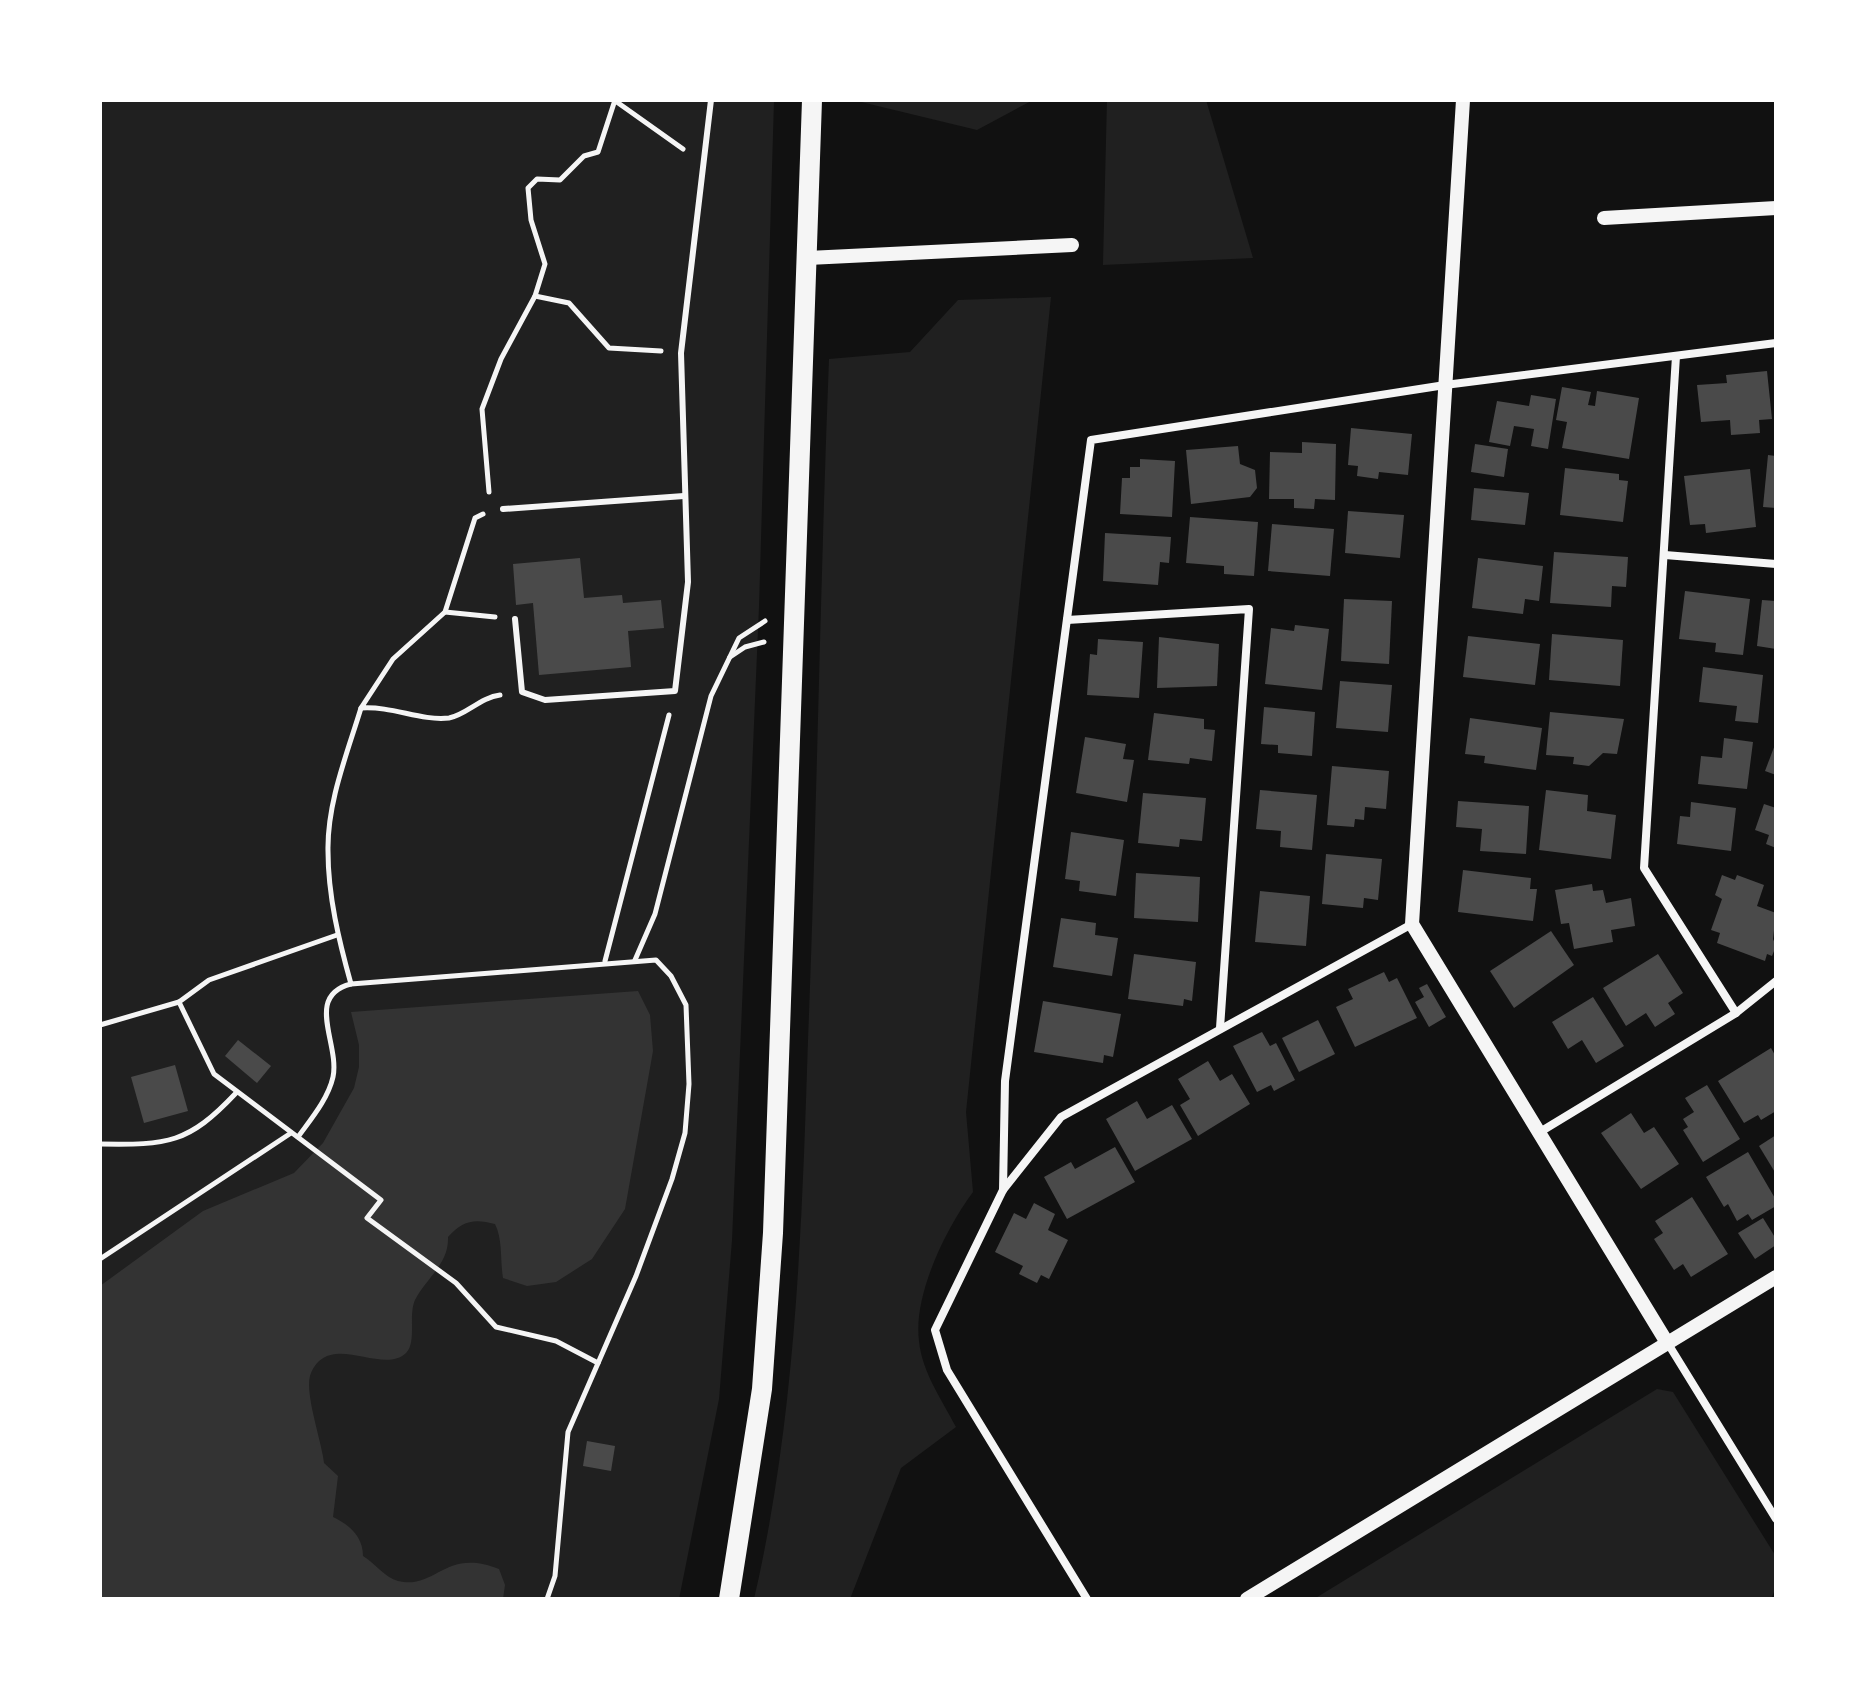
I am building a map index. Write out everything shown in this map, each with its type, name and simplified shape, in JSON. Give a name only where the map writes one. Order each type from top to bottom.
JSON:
[{"type":"main road","points":[[729,1599],[762,1389],[773,1233],[812,100]]},
{"type":"street","points":[[1463,100],[1412,924],[1776,1519]]},
{"type":"street","points":[[1604,218],[1776,208]]},
{"type":"street","points":[[808,258],[1072,245]]},
{"type":"street","points":[[1003,1190],[1005,1081],[1091,440],[1445,385],[1776,343]]},
{"type":"street","points":[[1676,356],[1644,868],[1736,1013]]},
{"type":"street","points":[[1665,555],[1776,564]]},
{"type":"street","points":[[1067,620],[1249,609],[1220,1028]]},
{"type":"street","points":[[1087,1599],[947,1370],[935,1330],[1003,1190],[1061,1117],[1412,924]]},
{"type":"street","points":[[1540,1132],[1736,1013],[1776,981]]},
{"type":"street","points":[[1247,1599],[1666,1341],[1776,1277]]},
{"type":"lane","points":[[515,619],[522,692],[545,700],[675,691],[688,582],[681,353],[711,100]]},
{"type":"lane","points":[[503,509],[684,496]]},
{"type":"path","points":[[491,510],[482,409],[501,359],[535,296],[545,264],[531,220],[528,188],[537,179],[560,180],[584,156],[598,152],[615,100],[703,164]]},
{"type":"path","points":[[535,296],[569,303],[609,348],[681,353]]},
{"type":"path","points":[[351,984],[337,935],[328,850],[337,786],[361,708],[393,659],[445,612],[475,518],[491,510],[503,509]]},
{"type":"path","points":[[635,960],[655,914],[711,696],[739,638],[761,622],[796,611]]},
{"type":"path","points":[[445,612],[515,619]]},
{"type":"path","points":[[605,961],[675,691]]},
{"type":"path","points":[[361,708],[386,707],[423,717],[452,718],[493,696],[522,692]]},
{"type":"path","points":[[100,1025],[179,1002],[209,980],[337,935]]},
{"type":"path","points":[[297,1138],[322,1102],[333,1076],[326,1004],[332,993],[351,984],[635,960],[656,960],[671,976],[686,1005],[689,1084],[685,1133],[641,1263],[568,1432],[555,1576],[547,1599]]},
{"type":"path","points":[[179,1002],[214,1074],[381,1200],[367,1218],[456,1283],[496,1327],[556,1341],[598,1363]]},
{"type":"path","points":[[100,1144],[164,1144],[209,1122],[236,1093]]},
{"type":"path","points":[[100,1259],[291,1133]]},
{"type":"shaded area","points":[[100,100],[774,100],[759,606],[732,1240],[719,1399],[679,1599],[100,1599]]},
{"type":"shaded area","points":[[853,100],[1033,100],[977,130]]},
{"type":"shaded area","points":[[1107,100],[1206,100],[1253,258],[1103,265]]},
{"type":"shaded area","points":[[1051,297],[966,1112],[973,1192],[942,1243],[926,1283],[918,1323],[924,1364],[956,1427],[901,1468],[850,1599],[754,1599],[779,1461],[799,1251],[829,359],[910,352],[958,300]]},
{"type":"shaded area","points":[[638,991],[650,1015],[653,1051],[625,1209],[592,1259],[556,1282],[527,1286],[503,1278],[495,1224],[475,1221],[463,1224],[448,1237],[441,1263],[415,1300],[411,1342],[406,1353],[396,1359],[384,1360],[330,1355],[320,1361],[309,1381],[324,1463],[338,1476],[333,1517],[354,1532],[361,1543],[363,1556],[398,1581],[422,1580],[466,1563],[499,1569],[505,1585],[503,1599],[100,1599],[100,1286],[203,1211],[294,1173],[323,1143],[354,1088],[359,1067],[359,1045],[351,1012]]},
{"type":"shaded area","points":[[1657,1389],[1673,1392],[1775,1555],[1776,1587],[1771,1599],[1314,1599]]},
{"type":"building","points":[[1767,371],[1772,419],[1759,420],[1760,433],[1731,435],[1730,420],[1701,422],[1697,385],[1727,383],[1726,375]]},
{"type":"building","points":[[1562,387],[1591,392],[1588,405],[1595,406],[1597,391],[1639,398],[1629,459],[1562,448],[1567,422],[1556,420]]},
{"type":"building","points":[[1531,395],[1556,399],[1548,449],[1531,446],[1534,429],[1514,426],[1510,446],[1489,442],[1497,401],[1529,406]]},
{"type":"building","points":[[1351,428],[1412,434],[1408,475],[1379,472],[1378,479],[1357,476],[1358,466],[1348,465]]},
{"type":"building","points":[[1302,442],[1336,444],[1335,500],[1315,499],[1314,509],[1294,508],[1294,499],[1269,499],[1270,452],[1302,453]]},
{"type":"building","points":[[1475,444],[1508,449],[1504,477],[1471,472]]},
{"type":"building","points":[[1238,446],[1240,464],[1255,470],[1257,488],[1250,497],[1191,504],[1186,450]]},
{"type":"building","points":[[1768,455],[1776,456],[1776,508],[1763,507]]},
{"type":"building","points":[[1140,459],[1175,461],[1172,517],[1120,514],[1122,478],[1130,478],[1130,467],[1140,467]]},
{"type":"building","points":[[1565,468],[1619,474],[1619,480],[1628,481],[1623,522],[1560,515]]},
{"type":"building","points":[[1750,469],[1756,527],[1706,533],[1705,524],[1690,525],[1684,476]]},
{"type":"building","points":[[1474,488],[1529,493],[1525,525],[1471,520]]},
{"type":"building","points":[[1348,511],[1404,515],[1400,558],[1345,553]]},
{"type":"building","points":[[1190,517],[1258,522],[1254,576],[1224,574],[1224,566],[1186,563]]},
{"type":"building","points":[[1272,524],[1334,529],[1330,576],[1268,571]]},
{"type":"building","points":[[1105,533],[1171,537],[1169,563],[1160,562],[1158,585],[1103,581]]},
{"type":"building","points":[[1554,552],[1628,557],[1626,587],[1612,586],[1611,607],[1550,603]]},
{"type":"building","points":[[580,558],[584,598],[622,595],[623,603],[661,600],[664,628],[628,631],[631,667],[539,675],[533,603],[516,605],[513,564]]},
{"type":"building","points":[[1478,558],[1543,566],[1539,601],[1525,599],[1523,614],[1472,608]]},
{"type":"building","points":[[1685,591],[1750,599],[1743,655],[1715,652],[1716,643],[1679,639]]},
{"type":"building","points":[[1344,599],[1392,601],[1389,664],[1341,661]]},
{"type":"building","points":[[1762,600],[1776,601],[1776,649],[1757,646]]},
{"type":"building","points":[[1295,625],[1329,629],[1322,690],[1265,684],[1271,628],[1294,631]]},
{"type":"building","points":[[1552,634],[1623,640],[1620,686],[1549,680]]},
{"type":"building","points":[[1468,636],[1540,644],[1535,685],[1463,677]]},
{"type":"building","points":[[1159,637],[1219,644],[1217,686],[1157,688]]},
{"type":"building","points":[[1098,639],[1143,642],[1139,698],[1087,695],[1090,654],[1097,655]]},
{"type":"building","points":[[1703,667],[1763,675],[1758,723],[1735,721],[1737,706],[1699,702]]},
{"type":"building","points":[[1340,681],[1392,685],[1388,732],[1336,728]]},
{"type":"building","points":[[1264,707],[1315,712],[1312,756],[1278,753],[1278,745],[1261,744]]},
{"type":"building","points":[[1550,712],[1624,719],[1617,754],[1603,753],[1589,766],[1573,764],[1574,757],[1546,755]]},
{"type":"building","points":[[1154,713],[1204,719],[1204,729],[1215,730],[1212,761],[1190,758],[1189,764],[1148,760]]},
{"type":"building","points":[[1470,718],[1542,728],[1536,770],[1484,763],[1485,756],[1465,754]]},
{"type":"building","points":[[1085,737],[1126,744],[1123,759],[1134,760],[1127,802],[1076,793]]},
{"type":"building","points":[[1724,738],[1753,742],[1747,789],[1698,784],[1701,756],[1722,758]]},
{"type":"building","points":[[1776,742],[1776,775],[1765,771]]},
{"type":"building","points":[[1332,766],[1389,771],[1386,809],[1365,807],[1364,820],[1355,819],[1354,827],[1327,825]]},
{"type":"building","points":[[1260,790],[1317,795],[1312,850],[1280,847],[1281,831],[1256,829]]},
{"type":"building","points":[[1546,790],[1588,795],[1587,811],[1616,815],[1611,859],[1539,850]]},
{"type":"building","points":[[1143,793],[1206,798],[1202,841],[1180,839],[1179,847],[1138,843]]},
{"type":"building","points":[[1458,801],[1529,806],[1526,854],[1480,851],[1482,829],[1456,827]]},
{"type":"building","points":[[1691,802],[1736,808],[1731,851],[1677,844],[1680,816],[1690,817]]},
{"type":"building","points":[[1764,804],[1776,808],[1776,848],[1766,844],[1769,835],[1755,830]]},
{"type":"building","points":[[1071,832],[1124,840],[1116,896],[1079,891],[1080,881],[1065,879]]},
{"type":"building","points":[[1326,854],[1382,859],[1378,900],[1364,898],[1363,908],[1322,904]]},
{"type":"building","points":[[1463,870],[1531,878],[1530,889],[1537,889],[1533,921],[1458,912]]},
{"type":"building","points":[[1136,873],[1200,877],[1198,922],[1134,918]]},
{"type":"building","points":[[1722,875],[1735,880],[1737,875],[1764,885],[1757,906],[1776,913],[1773,939],[1776,946],[1772,956],[1767,954],[1765,961],[1717,943],[1720,933],[1711,930],[1722,899],[1715,895]]},
{"type":"building","points":[[1592,884],[1593,891],[1603,890],[1606,903],[1631,898],[1635,926],[1611,930],[1613,942],[1574,949],[1569,923],[1561,924],[1555,890]]},
{"type":"building","points":[[1260,891],[1310,896],[1306,946],[1255,942]]},
{"type":"building","points":[[1061,918],[1096,923],[1095,935],[1118,938],[1112,976],[1053,967]]},
{"type":"building","points":[[1551,931],[1574,965],[1514,1008],[1490,971]]},
{"type":"building","points":[[1134,954],[1196,962],[1192,1001],[1184,999],[1183,1006],[1128,999]]},
{"type":"building","points":[[1658,954],[1683,993],[1668,1003],[1675,1014],[1655,1027],[1646,1013],[1626,1026],[1603,988]]},
{"type":"building","points":[[1384,972],[1389,982],[1397,978],[1417,1018],[1355,1047],[1336,1007],[1353,999],[1348,989]]},
{"type":"building","points":[[1427,984],[1446,1017],[1429,1027],[1415,1002],[1424,997],[1419,988]]},
{"type":"building","points":[[1593,997],[1624,1046],[1596,1063],[1582,1040],[1568,1049],[1552,1022]]},
{"type":"building","points":[[1043,1001],[1121,1014],[1113,1057],[1104,1055],[1103,1063],[1034,1052]]},
{"type":"building","points":[[1318,1020],[1335,1054],[1299,1072],[1282,1038]]},
{"type":"building","points":[[1262,1032],[1270,1046],[1276,1043],[1295,1080],[1274,1091],[1271,1085],[1257,1092],[1233,1046]]},
{"type":"building","points":[[238,1040],[271,1066],[257,1083],[225,1056]]},
{"type":"building","points":[[1771,1048],[1776,1057],[1776,1111],[1761,1120],[1758,1115],[1744,1123],[1718,1081]]},
{"type":"building","points":[[1208,1061],[1220,1081],[1232,1074],[1250,1104],[1198,1136],[1180,1105],[1190,1099],[1178,1079]]},
{"type":"building","points":[[175,1065],[188,1111],[144,1123],[131,1077]]},
{"type":"building","points":[[1707,1085],[1740,1139],[1703,1162],[1683,1130],[1688,1127],[1683,1119],[1694,1112],[1685,1098]]},
{"type":"building","points":[[1137,1101],[1147,1119],[1172,1105],[1192,1139],[1135,1171],[1106,1119]]},
{"type":"building","points":[[1631,1113],[1644,1133],[1654,1127],[1679,1164],[1641,1189],[1601,1133]]},
{"type":"building","points":[[1776,1135],[1776,1174],[1759,1146]]},
{"type":"building","points":[[1115,1147],[1135,1182],[1067,1219],[1044,1177],[1071,1162],[1075,1169]]},
{"type":"building","points":[[1748,1152],[1776,1200],[1776,1206],[1752,1220],[1748,1214],[1737,1221],[1728,1204],[1724,1207],[1706,1177]]},
{"type":"building","points":[[1692,1197],[1728,1254],[1691,1277],[1683,1264],[1674,1270],[1654,1239],[1663,1233],[1655,1221]]},
{"type":"building","points":[[1034,1203],[1055,1214],[1048,1230],[1068,1240],[1049,1279],[1041,1275],[1037,1283],[1019,1274],[1023,1266],[995,1252],[1014,1213],[1026,1219]]},
{"type":"building","points":[[1763,1218],[1776,1239],[1776,1245],[1755,1259],[1738,1233]]},
{"type":"building","points":[[587,1441],[615,1446],[611,1471],[583,1466]]}]
